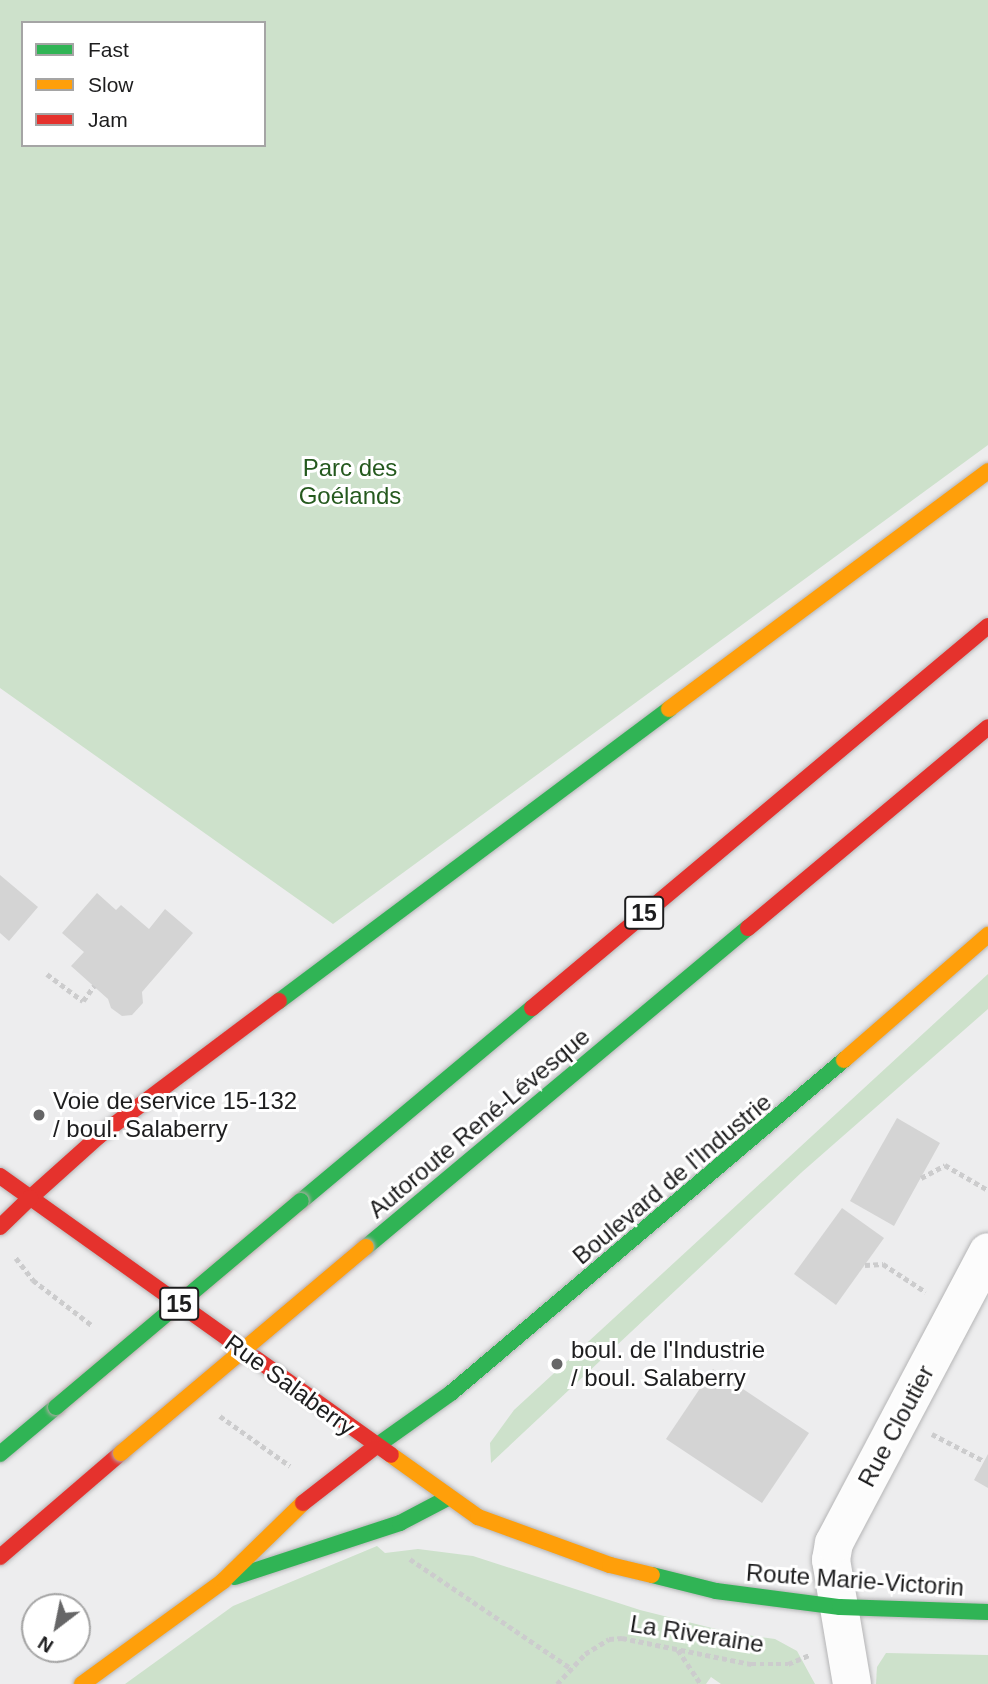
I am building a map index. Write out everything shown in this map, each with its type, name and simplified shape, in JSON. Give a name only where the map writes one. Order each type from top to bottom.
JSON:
[{"type":"main road","points":[[0,1227],[84,1147],[988,471]]},
{"type":"main road","name":"15","points":[[0,1454],[988,626]]},
{"type":"main road","name":"Autoroute René-Lévesque","points":[[0,1557],[988,726]]},
{"type":"main road","name":"Boulevard de l'Industrie","points":[[223,1581],[293,1511],[375,1447],[451,1393],[652,1227],[988,935]]},
{"type":"main road","name":"Rue Salaberry","points":[[0,1176],[375,1447]]},
{"type":"main road","name":"Route Marie-Victorin","points":[[375,1447],[446,1499],[523,1535],[635,1573],[742,1595],[840,1607],[988,1612]]},
{"type":"main road","points":[[82,1684],[223,1581],[317,1546],[400,1523],[446,1499]]},
{"type":"street","name":"Rue Cloutier","points":[[840,1607],[831,1560],[834,1543],[988,1252]]},
{"type":"street","points":[[840,1607],[852,1684]]},
{"type":"path","points":[[47,974],[83,1001],[94,986]]},
{"type":"path","points":[[921,1178],[945,1165],[988,1190]]},
{"type":"path","points":[[865,1265],[883,1264],[956,1312]]},
{"type":"path","points":[[901,1417],[984,1461]]},
{"type":"path","points":[[402,1554],[572,1669]]},
{"type":"path","name":"La Riveraine","points":[[557,1684],[585,1654],[609,1639],[751,1664],[788,1664],[806,1656]]},
{"type":"path","points":[[678,1650],[701,1684]]},
{"type":"green space","name":"Parc des Goélands","points":[[0,0],[988,0],[988,445],[333,924],[0,688]]},
{"type":"green space","points":[[988,974],[988,1009],[802,1172],[491,1463],[490,1443],[514,1410]]},
{"type":"green space","points":[[377,1546],[385,1553],[418,1549],[473,1556],[640,1610],[732,1633],[775,1639],[797,1651],[815,1684],[721,1684],[711,1677],[706,1684],[125,1684],[233,1606]]},
{"type":"green space","points":[[886,1653],[988,1655],[988,1684],[876,1684],[877,1667]]},
{"type":"building","points":[[0,875],[38,907],[9,941],[0,933]]},
{"type":"building","points":[[97,893],[116,910],[121,905],[149,929],[165,909],[193,933],[142,992],[143,1003],[132,1015],[122,1016],[111,1008],[108,999],[71,966],[84,952],[62,933]]},
{"type":"building","points":[[897,1118],[940,1143],[894,1226],[850,1201]]},
{"type":"building","points":[[842,1208],[884,1238],[836,1305],[794,1274]]},
{"type":"building","points":[[713,1369],[809,1433],[762,1503],[666,1439]]},
{"type":"building","points":[[988,1454],[988,1488],[974,1480]]},
{"type":"traffic: fast","points":[[279,1001],[669,709]]},
{"type":"traffic: fast","points":[[366,1247],[748,928]]},
{"type":"traffic: fast","points":[[301,1201],[532,1008]]},
{"type":"traffic: fast","points":[[375,1447],[451,1393],[844,1060]]},
{"type":"traffic: fast","points":[[56,1407],[301,1201]]},
{"type":"traffic: fast","points":[[0,1454],[56,1407]]},
{"type":"traffic: fast","points":[[235,1577],[400,1523],[446,1499]]},
{"type":"traffic: fast","points":[[652,1575],[716,1591],[840,1607],[988,1612]]},
{"type":"traffic: slow","points":[[669,709],[988,471]]},
{"type":"traffic: slow","points":[[844,1060],[988,935]]},
{"type":"traffic: slow","points":[[121,1453],[366,1247]]},
{"type":"traffic: slow","points":[[391,1455],[478,1517],[610,1565],[652,1575]]},
{"type":"traffic: slow","points":[[82,1684],[223,1581],[303,1503]]},
{"type":"traffic: jam","points":[[532,1008],[988,626]]},
{"type":"traffic: jam","points":[[748,928],[988,727]]},
{"type":"traffic: jam","points":[[30,1198],[99,1136],[279,1001]]},
{"type":"traffic: jam","points":[[0,1176],[391,1455]]},
{"type":"traffic: jam","points":[[0,1227],[30,1198]]},
{"type":"traffic: jam","points":[[303,1503],[375,1447]]},
{"type":"traffic: jam","points":[[0,1557],[121,1453]]},
{"type":"place","name":"Voie de service 15-132 / boul. Salaberry","points":[[39,1115]]},
{"type":"place","name":"boul. de l'Industrie / boul. Salaberry","points":[[557,1364]]}]
